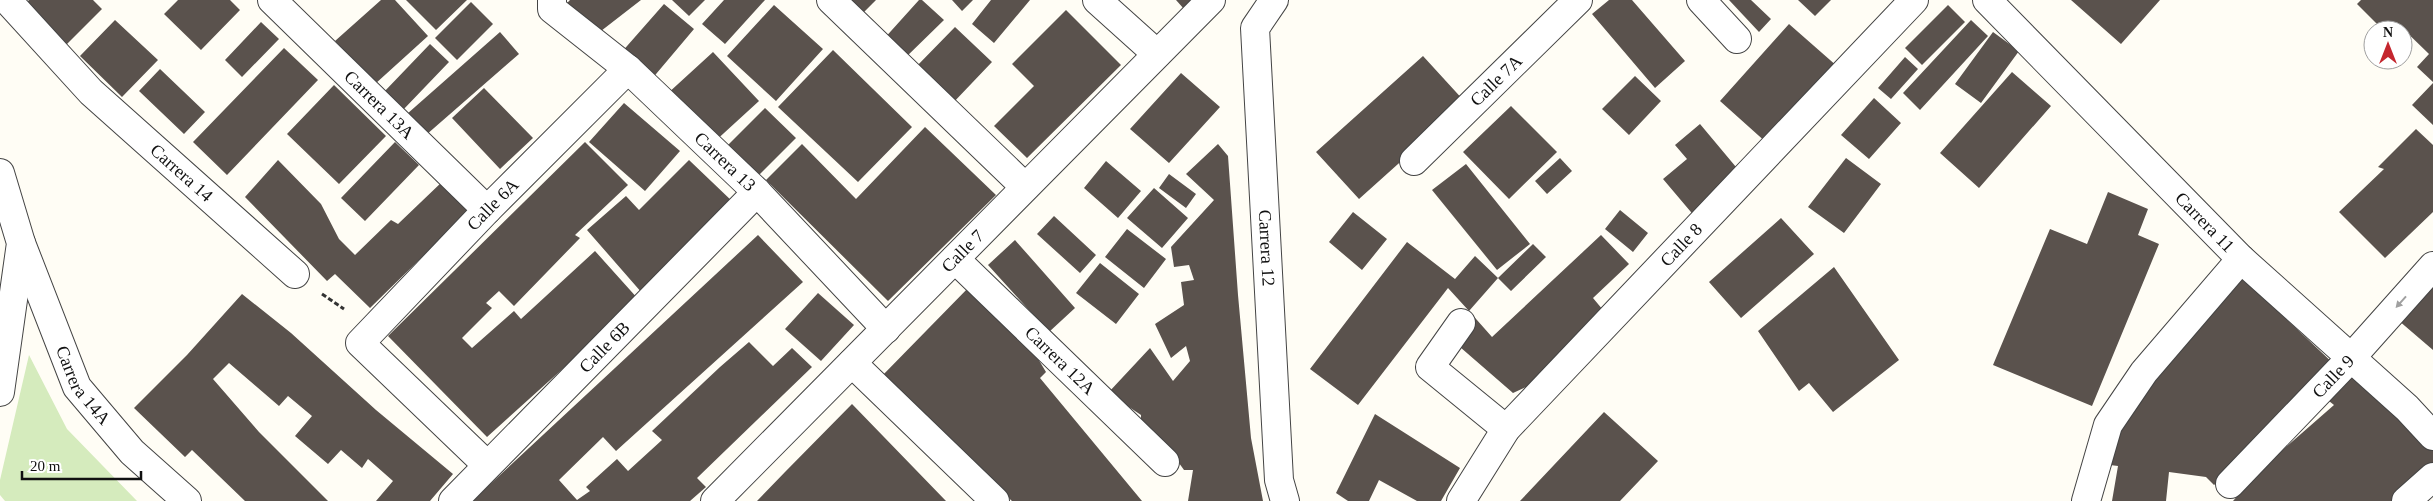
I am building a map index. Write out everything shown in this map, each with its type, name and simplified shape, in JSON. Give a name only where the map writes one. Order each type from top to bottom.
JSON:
[{"type":"street","name":"Carrera 14","points":[[6,0],[91,92],[295,274]]},
{"type":"street","name":"Carrera 13A","points":[[272,0],[487,210]]},
{"type":"street","points":[[831,0],[1025,187]]},
{"type":"street","points":[[1097,0],[1157,54]]},
{"type":"street","name":"Calle 7","points":[[727,497],[852,363],[1211,0]]},
{"type":"street","name":"Carrera 12","points":[[1274,0],[1255,28],[1279,480],[1285,501]]},
{"type":"street","name":"Calle 7A","points":[[1414,161],[1578,0]]},
{"type":"street","points":[[1701,0],[1737,39]]},
{"type":"street","name":"Calle 8","points":[[1461,501],[1506,429],[1914,0]]},
{"type":"street","name":"Carrera 11","points":[[1987,0],[2241,260],[2407,408],[2433,436]]},
{"type":"street","name":"Carrera 13","points":[[552,5],[628,69],[757,192],[886,329]]},
{"type":"street","name":"Calle 6A","points":[[366,337],[487,210],[628,69]]},
{"type":"street","points":[[0,173],[21,243],[0,392]]},
{"type":"street","name":"Calle 6B","points":[[453,501],[757,192]]},
{"type":"street","name":"Carrera 14A","points":[[21,243],[77,388],[132,452],[187,501]]},
{"type":"street","name":"Carrera 12A","points":[[954,259],[1166,462]]},
{"type":"street","points":[[2086,501],[2108,425],[2144,372],[2241,260]]},
{"type":"street","name":"Calle 9","points":[[2230,484],[2350,359],[2433,266]]},
{"type":"street","points":[[1461,323],[1430,367],[1506,429]]},
{"type":"street","points":[[366,337],[487,465]]},
{"type":"street","points":[[852,363],[996,501]]},
{"type":"street","points":[[2406,501],[2433,477]]},
{"type":"path","points":[[295,274],[366,337]]},
{"type":"green space","points":[[29,355],[67,429],[137,501],[5,501],[0,495],[0,480]]},
{"type":"building","points":[[29,0],[93,0],[102,9],[65,46],[23,6]]},
{"type":"building","points":[[178,0],[230,0],[240,10],[201,50],[164,14]]},
{"type":"building","points":[[381,0],[395,0],[428,36],[375,84],[335,41]]},
{"type":"building","points":[[406,0],[467,0],[436,30]]},
{"type":"building","points":[[570,0],[641,0],[601,31],[567,3]]},
{"type":"building","points":[[672,0],[705,0],[689,16]]},
{"type":"building","points":[[724,0],[765,0],[725,44],[702,24]]},
{"type":"building","points":[[850,0],[876,0],[863,13]]},
{"type":"building","points":[[919,0],[922,0],[944,20],[903,60],[882,41]]},
{"type":"building","points":[[952,0],[973,0],[962,11]]},
{"type":"building","points":[[991,0],[1030,0],[994,43],[972,24]]},
{"type":"building","points":[[1176,0],[1193,0],[1184,9]]},
{"type":"building","points":[[1609,0],[1632,0],[1685,61],[1655,88],[1592,14]]},
{"type":"building","points":[[1729,0],[1751,0],[1771,19],[1759,32]]},
{"type":"building","points":[[1798,0],[1831,0],[1815,16]]},
{"type":"building","points":[[2071,0],[2160,0],[2121,44]]},
{"type":"building","points":[[2361,0],[2433,0],[2433,82],[2417,67],[2429,54],[2413,38],[2413,20],[2373,20],[2357,4]]},
{"type":"building","points":[[471,2],[493,24],[457,60],[435,38]]},
{"type":"building","points":[[664,4],[694,29],[651,80],[620,54]]},
{"type":"building","points":[[774,5],[823,49],[776,101],[727,56]]},
{"type":"building","points":[[1948,5],[1965,22],[1922,65],[1905,48]]},
{"type":"building","points":[[1066,10],[1121,65],[1027,158],[994,126],[1034,86],[1012,64]]},
{"type":"building","points":[[115,20],[158,60],[122,97],[80,56]]},
{"type":"building","points":[[1971,20],[1988,36],[1920,110],[1903,93]]},
{"type":"building","points":[[261,22],[279,39],[242,77],[225,60]]},
{"type":"building","points":[[1789,24],[1838,67],[1768,144],[1720,101]]},
{"type":"building","points":[[955,27],[992,62],[951,105],[913,70]]},
{"type":"building","points":[[500,32],[519,54],[426,135],[407,114]]},
{"type":"building","points":[[1993,32],[2019,51],[1981,103],[1955,84]]},
{"type":"building","points":[[430,44],[449,62],[402,111],[383,93]]},
{"type":"building","points":[[284,48],[318,80],[227,175],[193,142]]},
{"type":"building","points":[[833,50],[912,127],[858,182],[778,107]]},
{"type":"building","points":[[713,52],[759,101],[712,144],[666,95]]},
{"type":"building","points":[[1423,56],[1466,103],[1359,199],[1316,152]]},
{"type":"building","points":[[1905,57],[1918,69],[1891,99],[1878,88]]},
{"type":"building","points":[[160,69],[205,112],[184,134],[139,91]]},
{"type":"building","points":[[2012,72],[2051,106],[1979,188],[1940,153]]},
{"type":"building","points":[[1181,73],[1220,107],[1169,163],[1130,129]]},
{"type":"building","points":[[1635,76],[1661,101],[1629,135],[1602,109]]},
{"type":"building","points":[[2433,83],[2433,125],[2412,105]]},
{"type":"building","points":[[334,85],[386,136],[339,184],[287,134]]},
{"type":"building","points":[[484,88],[533,138],[500,169],[452,118]]},
{"type":"building","points":[[1874,98],[1901,123],[1869,159],[1841,135]]},
{"type":"building","points":[[624,103],[680,151],[645,191],[589,142]]},
{"type":"building","points":[[1511,106],[1557,152],[1509,199],[1463,152]]},
{"type":"building","points":[[765,108],[796,138],[756,178],[725,148]]},
{"type":"building","points":[[1700,124],[1741,173],[1696,218],[1663,179],[1687,159],[1675,145]]},
{"type":"building","points":[[925,127],[996,195],[888,301],[766,180],[802,144],[856,199]]},
{"type":"building","points":[[2416,129],[2433,145],[2433,212],[2385,258],[2339,212],[2384,169],[2378,167]]},
{"type":"building","points":[[395,142],[419,165],[365,221],[341,198]]},
{"type":"building","points":[[585,142],[628,185],[575,235],[580,238],[514,306],[499,291],[486,303],[492,308],[462,338],[472,348],[514,311],[521,319],[595,251],[639,300],[487,437],[388,336]]},
{"type":"building","points":[[1218,144],[1228,156],[1251,438],[1263,501],[1188,501],[1193,470],[1184,470],[1164,442],[1141,420],[1141,415],[1108,393],[1150,348],[1173,381],[1190,361],[1186,346],[1171,358],[1155,324],[1184,305],[1181,282],[1194,280],[1189,265],[1174,267],[1171,247],[1214,200],[1186,174]]},
{"type":"building","points":[[1560,158],[1572,171],[1547,194],[1535,181]]},
{"type":"building","points":[[1846,158],[1881,184],[1844,233],[1808,207]]},
{"type":"building","points":[[278,160],[321,204],[339,239],[355,255],[391,220],[398,224],[444,180],[472,208],[370,308],[335,274],[327,281],[245,197]]},
{"type":"building","points":[[689,160],[734,203],[642,293],[587,230],[626,196],[639,210]]},
{"type":"building","points":[[1106,161],[1141,191],[1118,218],[1084,188]]},
{"type":"building","points":[[1466,164],[1530,244],[1497,270],[1432,190]]},
{"type":"building","points":[[1169,174],[1196,194],[1186,208],[1159,188]]},
{"type":"building","points":[[1154,188],[1188,218],[1162,248],[1127,218]]},
{"type":"building","points":[[2108,192],[2148,209],[2138,235],[2159,244],[2092,406],[1993,365],[2050,229],[2087,244]]},
{"type":"building","points":[[1620,210],[1648,233],[1633,252],[1605,229]]},
{"type":"building","points":[[1353,212],[1387,239],[1362,270],[1329,242]]},
{"type":"building","points":[[1054,216],[1096,255],[1080,273],[1037,234]]},
{"type":"building","points":[[1781,218],[1814,254],[1741,318],[1709,282]]},
{"type":"building","points":[[1127,229],[1166,259],[1144,288],[1105,257]]},
{"type":"building","points":[[758,235],[803,282],[616,451],[603,437],[559,480],[577,500],[590,491],[586,487],[617,459],[628,471],[662,440],[652,431],[749,342],[773,366],[792,348],[812,367],[697,478],[706,487],[690,501],[472,501]]},
{"type":"building","points":[[1601,235],[1629,264],[1593,298],[1608,316],[1537,382],[1513,393],[1460,347],[1469,311],[1492,337]]},
{"type":"building","points":[[1015,240],[1075,308],[1049,332],[988,265]]},
{"type":"building","points":[[1407,242],[1455,279],[1475,256],[1498,278],[1469,311],[1448,288],[1358,405],[1310,369]]},
{"type":"building","points":[[1533,244],[1546,257],[1511,291],[1498,278]]},
{"type":"building","points":[[1100,263],[1139,294],[1116,324],[1076,293]]},
{"type":"building","points":[[1834,267],[1899,360],[1833,412],[1809,383],[1799,391],[1758,331]]},
{"type":"building","points":[[2243,278],[2337,367],[2271,437],[2214,485],[2206,477],[2169,472],[2166,501],[2112,501],[2118,466],[2102,464],[2109,432]]},
{"type":"building","points":[[2433,281],[2433,350],[2398,320]]},
{"type":"building","points":[[972,284],[1025,337],[1046,372],[1040,378],[1142,501],[1012,501],[880,378]]},
{"type":"building","points":[[818,293],[854,325],[821,361],[785,329]]},
{"type":"building","points":[[242,294],[291,333],[376,410],[453,474],[430,501],[376,501],[393,481],[368,459],[362,468],[341,450],[328,464],[295,436],[312,416],[288,396],[279,406],[229,363],[213,379],[259,432],[328,501],[245,501],[192,450],[185,457],[134,408],[187,355]]},
{"type":"building","points":[[2357,371],[2433,444],[2433,471],[2399,501],[2233,501],[2262,468],[2334,405],[2329,401]]},
{"type":"building","points":[[852,404],[946,501],[757,501],[785,472]]},
{"type":"building","points":[[1604,412],[1658,461],[1620,501],[1520,501]]},
{"type":"building","points":[[1375,414],[1460,468],[1441,501],[1417,501],[1379,480],[1369,501],[1348,501],[1336,493]]}]
